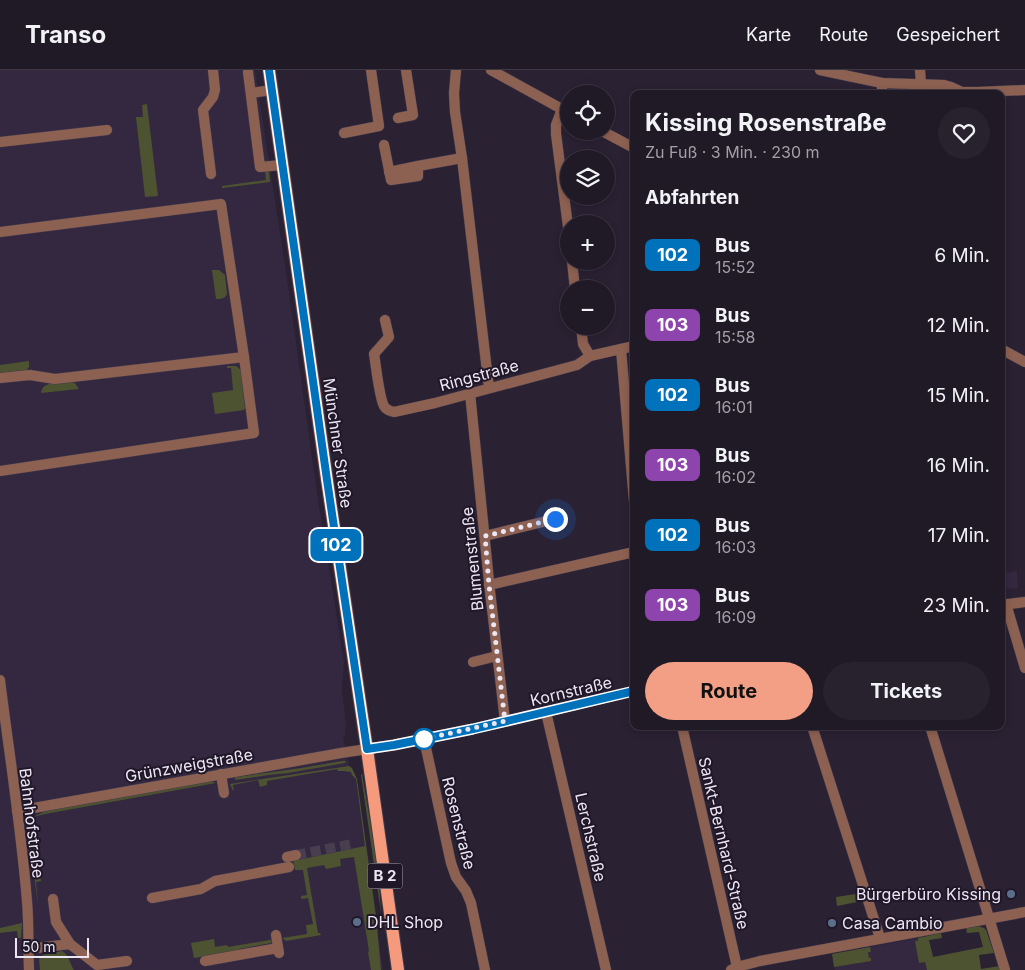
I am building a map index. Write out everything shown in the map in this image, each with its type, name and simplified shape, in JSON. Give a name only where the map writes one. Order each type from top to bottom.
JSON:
[{"type":"main road","name":"Münchner Straße","points":[[269,70],[398,970]]},
{"type":"street","points":[[211,174],[203,110],[214,97],[213,70]]},
{"type":"street","points":[[344,133],[379,126],[371,70]]},
{"type":"street","points":[[398,118],[413,115],[406,70]]},
{"type":"street","points":[[456,70],[455,112],[489,388]]},
{"type":"street","points":[[491,70],[560,108]]},
{"type":"street","points":[[820,70],[882,83],[944,85],[958,90]]},
{"type":"street","points":[[920,70],[920,85]]},
{"type":"street","points":[[248,72],[260,168],[282,165]]},
{"type":"street","points":[[882,83],[882,90]]},
{"type":"street","points":[[251,93],[272,90]]},
{"type":"street","points":[[1005,91],[1025,90]]},
{"type":"street","points":[[560,119],[556,125],[556,134],[567,215]]},
{"type":"street","points":[[0,142],[107,130]]},
{"type":"street","points":[[615,138],[630,146]]},
{"type":"street","points":[[384,145],[390,172],[462,158]]},
{"type":"street","points":[[0,232],[221,204],[254,433],[0,471]]},
{"type":"street","name":"Ringstraße","points":[[385,320],[389,337],[374,354],[384,406],[394,412],[577,365],[590,356],[630,347]]},
{"type":"street","points":[[582,335],[583,344],[590,356]]},
{"type":"street","points":[[621,349],[630,454]]},
{"type":"street","points":[[1005,352],[1025,362]]},
{"type":"street","points":[[0,378],[30,375],[55,379],[244,357]]},
{"type":"street","name":"Blumenstraße","points":[[470,393],[505,721]]},
{"type":"street","points":[[485,536],[555,519]]},
{"type":"street","points":[[489,585],[630,553]]},
{"type":"street","points":[[1005,605],[1025,602]]},
{"type":"street","points":[[1005,608],[1025,668]]},
{"type":"street","points":[[473,662],[497,656]]},
{"type":"street","name":"Bahnhofstraße","points":[[0,680],[17,811],[16,835],[27,902],[24,917],[30,970]]},
{"type":"street","name":"Kornstraße","points":[[367,749],[424,739],[630,692]]},
{"type":"street","name":"Lerchstraße","points":[[546,712],[606,970]]},
{"type":"street","name":"Sankt-Bernhard-Straße","points":[[683,730],[734,968]]},
{"type":"street","points":[[813,730],[880,938]]},
{"type":"street","points":[[931,730],[1005,970]]},
{"type":"street","name":"Rosenstraße","points":[[424,739],[451,863],[456,877],[466,891],[471,903],[485,970]]},
{"type":"street","name":"Grünzweigstraße","points":[[17,811],[367,749]]},
{"type":"street","points":[[221,774],[224,794]]},
{"type":"street","points":[[152,898],[201,889],[215,881],[291,860]]},
{"type":"street","points":[[53,899],[56,922],[70,944],[97,965],[127,961]]},
{"type":"street","points":[[734,968],[760,961],[1025,912]]},
{"type":"street","points":[[205,960],[279,951],[276,935]]},
{"type":"street","points":[[17,945],[70,944]]},
{"type":"shaded area","points":[[0,70],[255,70],[317,493],[344,662],[342,690],[346,723],[345,736],[343,738],[351,772],[356,778],[383,970],[0,970]]},
{"type":"shaded area","points":[[1017,571],[1018,588],[1005,589],[1005,572]]},
{"type":"shaded area","points":[[918,938],[927,970],[835,970],[832,954]]},
{"type":"green space","points":[[147,104],[158,196],[145,197],[136,117],[143,117],[142,105]]},
{"type":"green space","points":[[265,171],[269,171],[270,182],[222,188],[222,186],[266,180]]},
{"type":"green space","points":[[212,270],[219,270],[225,275],[227,294],[225,297],[216,299]]},
{"type":"green space","points":[[29,361],[29,367],[26,371],[0,374],[0,365]]},
{"type":"green space","points":[[227,366],[236,366],[241,370],[245,408],[244,410],[215,414],[212,393],[233,390],[231,368],[227,368]]},
{"type":"green space","points":[[75,383],[79,389],[41,393],[45,386]]},
{"type":"green space","points":[[346,761],[345,763],[288,773],[235,780],[235,777]]},
{"type":"green space","points":[[349,766],[352,768],[357,779],[376,916],[381,970],[371,970],[354,857],[340,859],[341,866],[326,869],[324,865],[307,868],[318,933],[321,935],[286,941],[282,938],[307,934],[306,925],[313,924],[308,898],[301,898],[301,896],[307,895],[303,870],[295,870],[293,860],[365,846],[356,779],[351,772],[338,771],[337,769],[267,781],[267,785],[260,787],[258,780],[233,785],[234,791],[230,784]]},
{"type":"green space","points":[[361,775],[378,867],[381,913]]},
{"type":"green space","points":[[210,781],[216,783],[33,817],[46,811]]},
{"type":"green space","points":[[35,842],[41,881],[36,882],[38,905],[30,843]]},
{"type":"green space","points":[[856,894],[857,902],[837,906],[836,897]]},
{"type":"green space","points":[[22,923],[21,938],[18,938],[17,931],[0,933],[0,928]]},
{"type":"green space","points":[[978,926],[986,930],[994,953],[979,955],[981,969],[1000,966],[1000,970],[927,970],[925,962],[919,963],[915,941],[918,941],[918,938],[941,933],[942,938],[929,940],[933,957],[983,947],[979,932],[967,933],[966,928]]},
{"type":"green space","points":[[214,939],[215,947],[272,941],[271,943],[239,949],[239,951],[194,958],[191,943]]},
{"type":"green space","points":[[870,947],[871,952],[868,952],[871,961],[834,967],[832,954]]},
{"type":"green space","points":[[62,951],[68,957],[74,970],[40,970],[39,959],[43,955]]},
{"type":"tunnel","points":[[296,855],[352,844]]},
{"type":"bus line","name":"102","points":[[269,70],[367,749],[473,729],[630,692]]},
{"type":"place","name":"Bürgerbüro Kissing","points":[[1011,894]]},
{"type":"place","name":"DHL Shop","points":[[357,922]]},
{"type":"place","name":"Casa Cambio","points":[[832,923]]},
{"type":"route","points":[[424,739],[505,721],[485,536],[555,519]]}]
